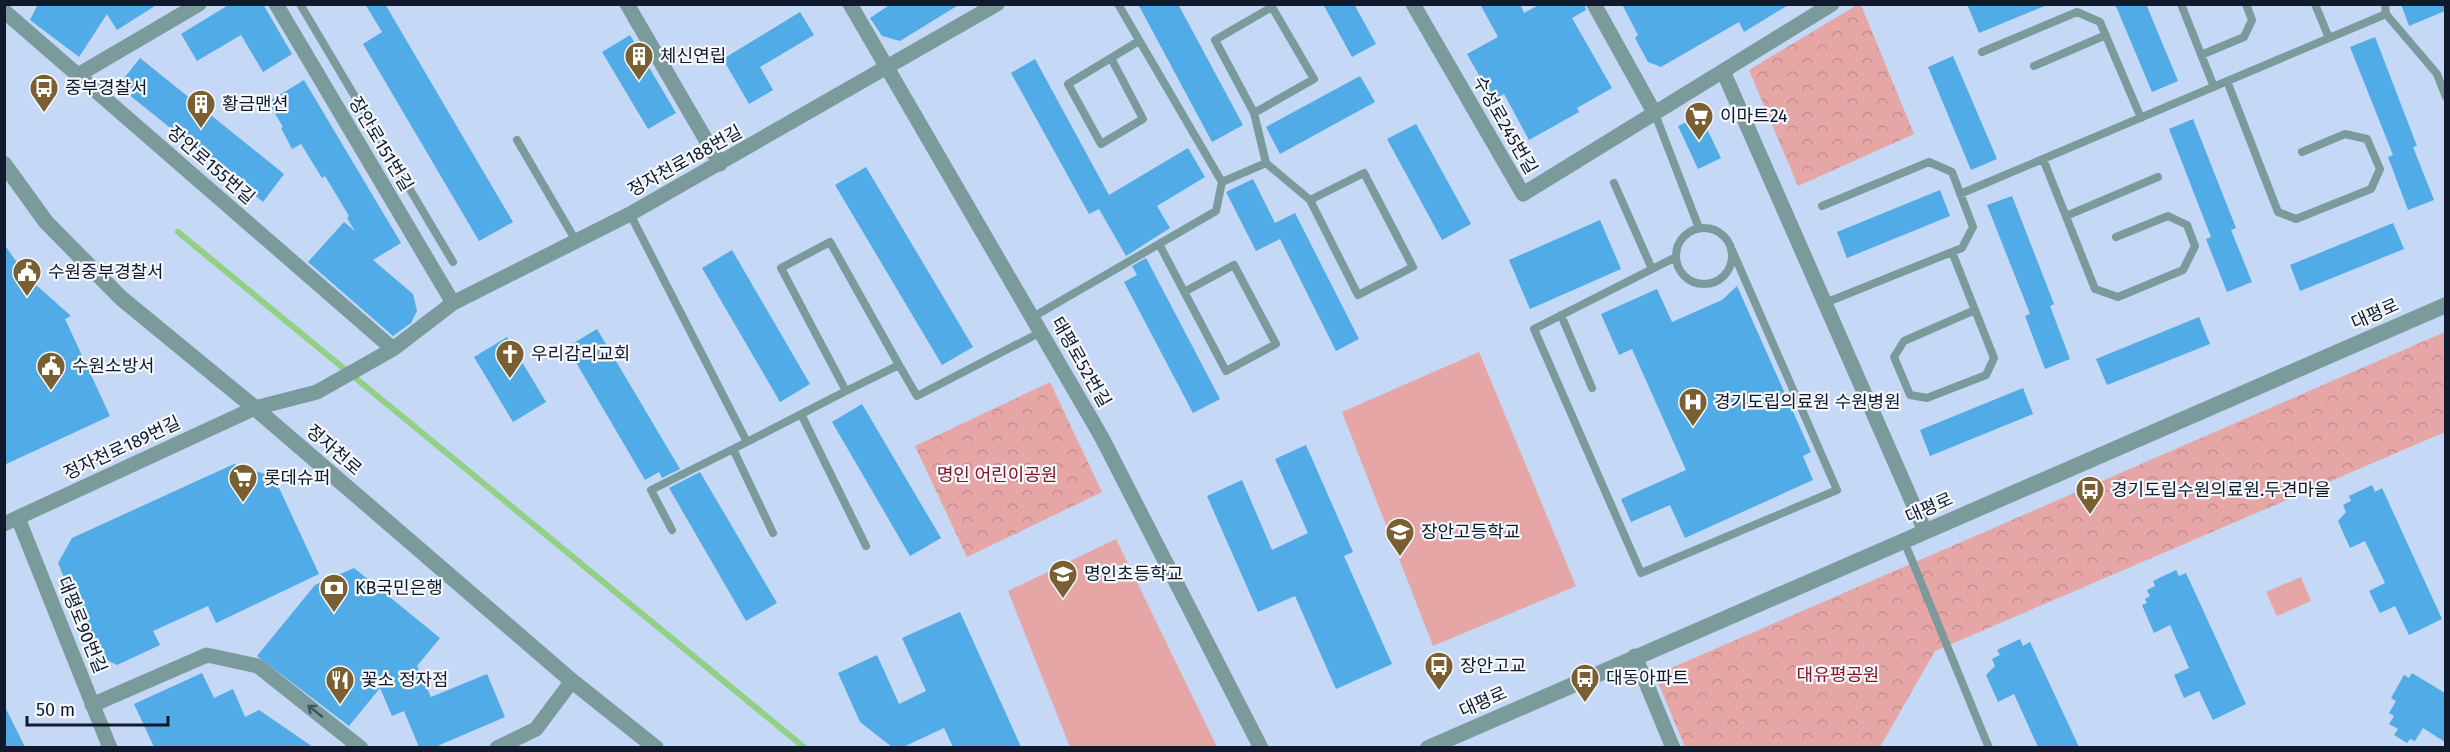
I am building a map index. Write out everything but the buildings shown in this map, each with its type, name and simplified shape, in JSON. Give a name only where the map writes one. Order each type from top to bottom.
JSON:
[{"type":"street","points":[[78,75],[199,4]]},
{"type":"street","name":"장안로151번길","points":[[276,4],[453,303]]},
{"type":"street","points":[[627,4],[720,164]]},
{"type":"street","name":"태평로52번길","points":[[850,4],[1112,455],[1261,747]]},
{"type":"street","name":"정자천로188번길","points":[[255,408],[317,392],[393,349],[453,303],[577,243],[630,214],[997,4]]},
{"type":"street","name":"수성로245번길","points":[[1413,4],[1523,194],[1832,4]]},
{"type":"street","points":[[1594,4],[1655,114]]},
{"type":"street","name":"장안로155번길","points":[[4,11],[393,349]]},
{"type":"street","points":[[1723,71],[1823,304],[1925,531]]},
{"type":"street","name":"정자천로","points":[[4,164],[46,222],[121,298],[255,408],[572,681],[656,747]]},
{"type":"street","name":"대평로","points":[[1428,747],[2445,304]]},
{"type":"street","name":"정자천로189번길","points":[[11,521],[255,408]]},
{"type":"street","name":"대평로90번길","points":[[11,521],[110,747]]},
{"type":"street","points":[[92,705],[207,655],[258,666],[361,747]]},
{"type":"street","points":[[1635,656],[1673,747]]},
{"type":"street","points":[[497,747],[536,729],[572,681]]},
{"type":"lane","points":[[1033,317],[1216,211],[1221,182],[1118,4]]},
{"type":"lane","points":[[2181,4],[2214,87]]},
{"type":"lane","points":[[2202,55],[2244,37],[2252,20],[2246,4]]},
{"type":"lane","points":[[2315,4],[2329,38]]},
{"type":"lane","points":[[2385,4],[2386,14],[2437,74],[2445,97]]},
{"type":"lane","points":[[286,21],[301,7],[453,262]]},
{"type":"lane","points":[[1254,113],[1314,79],[1272,7],[1215,40],[1254,113],[1266,163],[1310,200],[1358,296],[1413,267],[1364,173],[1310,200]]},
{"type":"lane","points":[[1982,52],[2077,12],[2100,22],[2141,118]]},
{"type":"lane","points":[[1960,194],[2386,14]]},
{"type":"lane","points":[[2034,66],[2106,35]]},
{"type":"lane","points":[[1111,58],[1143,119],[1101,144],[1068,84],[1139,40]]},
{"type":"lane","points":[[2227,81],[2278,212],[2296,219],[2371,189],[2380,169],[2367,139],[2345,134],[2302,152]]},
{"type":"lane","points":[[1655,114],[1699,228]]},
{"type":"lane","points":[[517,140],[577,243]]},
{"type":"lane","points":[[2043,159],[2095,289],[2118,297],[2183,270],[2195,246],[2187,225],[2168,216],[2116,237]]},
{"type":"lane","points":[[1822,206],[1929,162],[1952,172],[1972,228],[1962,248],[1823,304]]},
{"type":"lane","points":[[1221,182],[1266,163]]},
{"type":"lane","points":[[2066,216],[2158,177]]},
{"type":"lane","points":[[1614,183],[1652,269]]},
{"type":"lane","points":[[630,214],[747,442]]},
{"type":"lane","points":[[1676,257],[1534,329],[1641,573],[1837,490],[1732,250],[1724,235],[1708,228],[1699,228],[1682,238],[1676,257],[1678,267],[1691,281],[1710,284],[1725,275],[1730,268],[1732,250]]},
{"type":"lane","points":[[846,391],[781,268],[830,242],[917,396],[1041,332]]},
{"type":"lane","points":[[1159,244],[1184,292],[1226,371],[1276,344],[1234,265],[1184,292]]},
{"type":"lane","points":[[1952,252],[1975,310],[1994,358],[1986,375],[1927,398],[1910,395],[1894,357],[1904,341],[1975,310]]},
{"type":"lane","points":[[1561,315],[1592,388]]},
{"type":"lane","points":[[672,530],[651,490],[899,365]]},
{"type":"lane","points":[[801,414],[866,546]]},
{"type":"lane","points":[[733,449],[773,533]]},
{"type":"lane","points":[[1904,541],[1989,747]]},
{"type":"green space","points":[[1857,5],[1861,5],[1914,134],[1798,186],[1749,70]]},
{"type":"green space","name":"대유평공원","points":[[2445,332],[2445,432],[1935,651],[1880,747],[1685,747],[1655,675]]},
{"type":"green space","points":[[1479,352],[1576,586],[1433,646],[1342,412]]},
{"type":"green space","name":"명인 어린이공원","points":[[1050,382],[1102,492],[967,557],[915,446]]},
{"type":"green space","points":[[1116,539],[1217,747],[1070,747],[1008,591]]},
{"type":"green space","points":[[2301,577],[2311,601],[2277,616],[2266,592]]},
{"type":"waterway","points":[[178,232],[805,748]]},
{"type":"place","name":"체신연립","points":[[639,82]]},
{"type":"place","name":"중부경찰서","points":[[44,114]]},
{"type":"place","name":"황금맨션","points":[[201,130]]},
{"type":"place","name":"이마트24","points":[[1699,142]]},
{"type":"place","name":"수원중부경찰서","points":[[27,298]]},
{"type":"place","name":"우리감리교회","points":[[510,380]]},
{"type":"place","name":"수원소방서","points":[[51,392]]},
{"type":"place","name":"경기도립의료원 수원병원","points":[[1693,428]]},
{"type":"place","name":"롯데슈퍼","points":[[243,504]]},
{"type":"place","name":"경기도립수원의료원.두견마을","points":[[2090,516]]},
{"type":"place","name":"장안고등학교","points":[[1400,558]]},
{"type":"place","name":"명인초등학교","points":[[1063,600]]},
{"type":"place","name":"KB국민은행","points":[[334,614]]},
{"type":"place","name":"장안고교","points":[[1439,692]]},
{"type":"place","name":"대동아파트","points":[[1585,704]]},
{"type":"place","name":"꽃소 정자점","points":[[340,706]]}]
